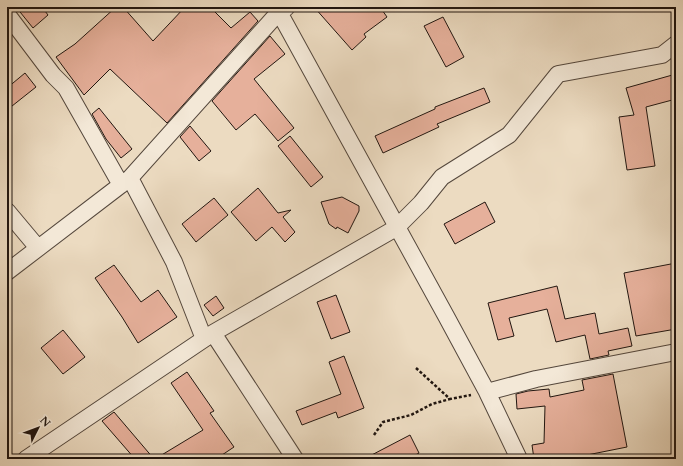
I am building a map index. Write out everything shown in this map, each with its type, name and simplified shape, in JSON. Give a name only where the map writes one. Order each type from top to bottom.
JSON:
[{"type":"street","points":[[7,272],[126,181],[283,10],[396,228],[487,392],[519,459]]},
{"type":"street","points":[[7,14],[53,75],[66,88],[126,181],[174,262],[209,336],[295,459]]},
{"type":"street","points":[[26,459],[209,336],[396,228],[421,203],[442,177],[510,135],[558,74],[662,55],[676,44]]},
{"type":"street","points":[[7,211],[38,248]]},
{"type":"street","points":[[487,392],[536,379],[676,352]]},
{"type":"path","points":[[416,368],[450,399]]},
{"type":"path","points":[[374,435],[383,422],[411,415],[432,404],[487,392]]},
{"type":"building","points":[[16,7],[42,7],[48,15],[33,28]]},
{"type":"building","points":[[116,7],[123,7],[153,41],[185,7],[210,7],[231,28],[250,12],[258,21],[167,123],[110,69],[84,95],[56,57],[75,44]]},
{"type":"building","points":[[314,7],[380,7],[387,17],[364,34],[366,37],[352,50]]},
{"type":"building","points":[[443,17],[464,57],[446,67],[424,26]]},
{"type":"building","points":[[270,36],[285,54],[254,79],[294,128],[278,141],[255,114],[236,130],[212,101]]},
{"type":"building","points":[[25,73],[36,87],[7,110],[7,88]]},
{"type":"building","points":[[676,74],[676,99],[646,107],[655,166],[627,170],[619,117],[634,115],[626,88]]},
{"type":"building","points":[[484,88],[490,102],[437,124],[439,127],[383,153],[375,136],[435,109],[435,107]]},
{"type":"building","points":[[99,108],[132,149],[121,158],[106,139],[92,114]]},
{"type":"building","points":[[190,126],[211,151],[199,161],[180,137]]},
{"type":"building","points":[[290,136],[323,177],[311,187],[278,146]]},
{"type":"building","points":[[258,188],[278,213],[291,210],[283,217],[295,232],[285,242],[272,227],[256,241],[231,212]]},
{"type":"building","points":[[342,197],[359,206],[359,211],[348,233],[337,227],[336,229],[329,224],[321,202]]},
{"type":"building","points":[[214,198],[228,215],[196,242],[182,224]]},
{"type":"building","points":[[485,202],[495,222],[455,244],[444,224]]},
{"type":"building","points":[[676,263],[676,329],[636,336],[624,273]]},
{"type":"building","points":[[114,265],[141,302],[158,290],[177,317],[138,343],[95,278]]},
{"type":"building","points":[[557,286],[565,319],[595,313],[599,334],[628,328],[632,346],[608,351],[609,355],[590,359],[585,335],[556,342],[547,309],[509,318],[514,336],[498,340],[488,303]]},
{"type":"building","points":[[336,295],[350,332],[331,339],[317,302]]},
{"type":"building","points":[[216,296],[224,308],[213,316],[204,305]]},
{"type":"building","points":[[63,330],[85,357],[63,374],[41,348]]},
{"type":"building","points":[[344,356],[364,408],[338,418],[336,412],[302,425],[296,411],[341,394],[329,362]]},
{"type":"building","points":[[187,372],[214,411],[210,413],[234,447],[216,459],[155,459],[203,430],[171,383]]},
{"type":"building","points":[[613,374],[627,447],[587,455],[588,459],[534,459],[532,445],[544,443],[545,406],[517,409],[516,394],[549,389],[550,397],[584,390],[582,380]]},
{"type":"building","points":[[114,412],[154,459],[135,459],[102,421]]},
{"type":"building","points":[[410,435],[419,453],[408,459],[364,459]]}]
